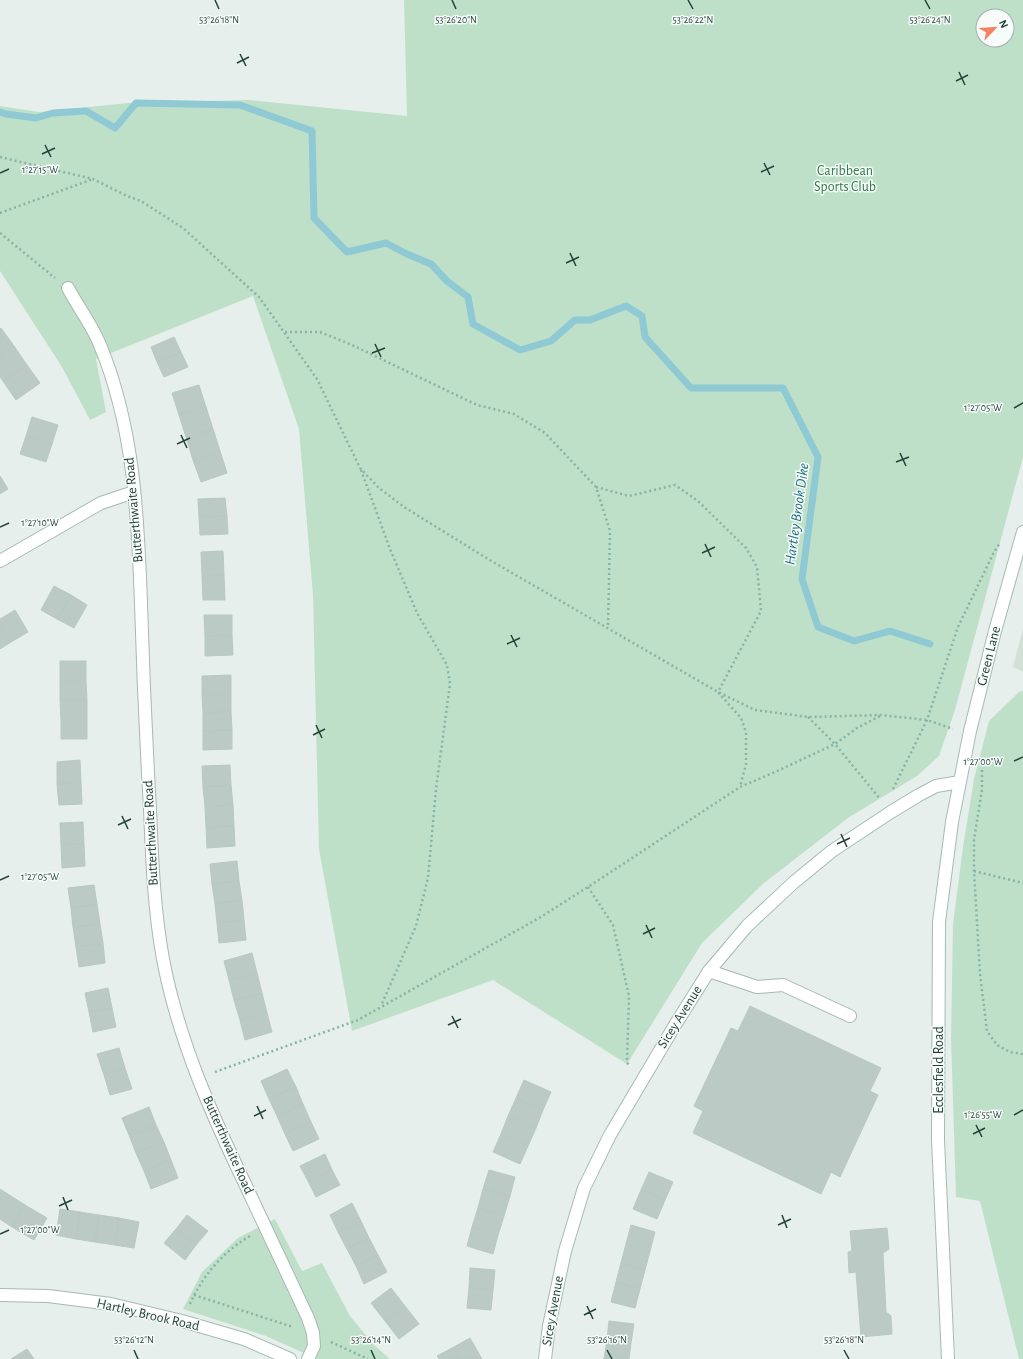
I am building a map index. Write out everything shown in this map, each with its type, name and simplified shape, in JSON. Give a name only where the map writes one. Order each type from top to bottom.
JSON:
[{"type":"street","name":"Butterthwaite Road","points":[[68,288],[99,343],[113,382],[128,439],[140,568],[144,694],[155,901],[163,958],[177,1019],[198,1078],[227,1147],[308,1318],[313,1333],[314,1346],[308,1359]]},
{"type":"street","points":[[0,561],[101,502],[134,492]]},
{"type":"street","name":"Green Lane","points":[[960,782],[970,731],[995,632],[1023,532]]},
{"type":"street","name":"Sicey Avenue","points":[[545,1359],[549,1326],[565,1251],[584,1188],[610,1135],[638,1086],[708,971],[748,926],[793,883],[832,851],[888,809],[936,786],[960,782]]},
{"type":"street","name":"Ecclesfield Road","points":[[948,1359],[938,1140],[939,922],[952,822],[960,782]]},
{"type":"street","points":[[708,971],[757,987],[783,986],[850,1016]]},
{"type":"street","name":"Hartley Brook Road","points":[[0,1295],[48,1296],[111,1304],[182,1321],[244,1339],[290,1359]]},
{"type":"path","points":[[0,157],[93,179],[127,196],[141,201],[183,228],[259,297],[285,332],[317,379],[360,468],[390,549],[417,613],[447,665],[450,684],[436,789],[428,878],[416,926],[381,1007]]},
{"type":"path","points":[[0,213],[93,179]]},
{"type":"path","points":[[0,233],[68,288]]},
{"type":"path","points":[[285,332],[320,332],[352,344],[477,405],[514,414],[545,433],[596,487],[610,531],[608,628]]},
{"type":"path","points":[[360,468],[380,488],[404,507],[488,559],[718,692],[755,710],[808,717],[881,715],[927,720],[952,728],[970,731]]},
{"type":"path","points":[[596,487],[629,496],[675,485],[698,501],[746,548],[757,567],[761,611],[718,692]]},
{"type":"path","points":[[808,717],[835,744],[888,809],[927,720],[958,627],[994,552],[1002,540]]},
{"type":"path","points":[[718,692],[741,718],[746,732],[746,764],[740,787]]},
{"type":"path","points":[[198,1078],[358,1020],[480,952],[588,888],[740,787],[835,744],[857,728],[881,715]]},
{"type":"path","points":[[982,767],[982,789],[974,840],[974,871],[980,974],[987,1031],[997,1045],[1010,1052],[1023,1054]]},
{"type":"path","points":[[974,871],[1023,884]]},
{"type":"path","points":[[588,888],[613,925],[629,996],[626,1062],[638,1086]]},
{"type":"path","points":[[182,1321],[194,1295],[212,1267],[238,1242],[265,1227]]},
{"type":"path","points":[[194,1295],[313,1333],[368,1359]]},
{"type":"shaded area","points":[[1023,629],[1023,672],[1013,667]]},
{"type":"green space","name":"Caribbean Sports Club","points":[[404,0],[1023,0],[1023,457],[955,710],[939,756],[917,776],[848,818],[764,883],[702,943],[627,1064],[493,980],[352,1031],[319,849],[313,595],[299,429],[253,296],[96,359],[106,412],[90,420],[62,367],[0,271],[0,106],[39,112],[128,103],[249,100],[407,116]]},
{"type":"green space","points":[[1023,691],[1023,1359],[1019,1359],[980,1201],[956,1197],[951,1038],[953,924],[974,779],[989,721],[1019,692]]},
{"type":"green space","points":[[275,1219],[302,1271],[322,1263],[350,1316],[374,1345],[390,1359],[317,1359],[266,1336],[183,1309],[202,1272],[238,1238]]},
{"type":"building","points":[[1,328],[14,346],[0,356],[0,329]]},
{"type":"building","points":[[174,337],[181,352],[157,362],[151,347]]},
{"type":"building","points":[[14,346],[27,365],[3,381],[0,377],[0,356]]},
{"type":"building","points":[[181,352],[188,367],[164,377],[157,362]]},
{"type":"building","points":[[27,365],[40,383],[16,400],[3,381]]},
{"type":"building","points":[[199,385],[206,407],[179,415],[172,393]]},
{"type":"building","points":[[206,407],[213,429],[186,437],[179,415]]},
{"type":"building","points":[[32,417],[58,425],[52,444],[26,436]]},
{"type":"building","points":[[213,429],[220,451],[193,460],[186,437]]},
{"type":"building","points":[[26,436],[52,444],[46,462],[20,454]]},
{"type":"building","points":[[220,451],[227,473],[201,482],[193,460]]},
{"type":"building","points":[[0,476],[8,489],[0,494]]},
{"type":"building","points":[[225,498],[227,516],[199,517],[198,499]]},
{"type":"building","points":[[227,516],[228,534],[200,535],[199,517]]},
{"type":"building","points":[[223,551],[224,575],[202,576],[201,552]]},
{"type":"building","points":[[224,575],[225,600],[203,600],[202,576]]},
{"type":"building","points":[[54,586],[71,595],[57,619],[41,610]]},
{"type":"building","points":[[71,595],[87,605],[74,628],[57,619]]},
{"type":"building","points":[[15,610],[28,632],[11,642],[0,625],[0,619]]},
{"type":"building","points":[[204,615],[232,615],[232,635],[205,636]]},
{"type":"building","points":[[0,625],[11,642],[0,649]]},
{"type":"building","points":[[232,635],[233,655],[205,656],[205,636]]},
{"type":"building","points":[[60,661],[86,661],[86,681],[60,681]]},
{"type":"building","points":[[231,675],[231,694],[202,694],[202,676]]},
{"type":"building","points":[[60,681],[86,681],[87,700],[60,700]]},
{"type":"building","points":[[202,694],[231,694],[231,712],[203,713]]},
{"type":"building","points":[[60,700],[87,700],[87,720],[61,720]]},
{"type":"building","points":[[231,712],[232,730],[203,731],[203,713]]},
{"type":"building","points":[[61,720],[87,720],[87,739],[61,739]]},
{"type":"building","points":[[232,730],[232,749],[203,750],[203,731]]},
{"type":"building","points":[[80,760],[81,782],[57,784],[57,762]]},
{"type":"building","points":[[230,765],[231,785],[203,787],[202,766]]},
{"type":"building","points":[[81,782],[82,804],[59,805],[57,784]]},
{"type":"building","points":[[231,785],[233,805],[205,807],[203,787]]},
{"type":"building","points":[[233,805],[234,826],[206,827],[205,807]]},
{"type":"building","points":[[83,822],[84,844],[61,845],[60,823]]},
{"type":"building","points":[[234,826],[235,846],[207,848],[206,827]]},
{"type":"building","points":[[84,844],[85,866],[62,868],[61,845]]},
{"type":"building","points":[[237,861],[239,881],[212,884],[210,864]]},
{"type":"building","points":[[239,881],[242,900],[215,904],[212,884]]},
{"type":"building","points":[[94,885],[97,904],[71,908],[68,888]]},
{"type":"building","points":[[242,900],[244,920],[217,923],[215,904]]},
{"type":"building","points":[[97,904],[100,924],[73,927],[71,908]]},
{"type":"building","points":[[244,920],[246,940],[219,943],[217,923]]},
{"type":"building","points":[[100,924],[103,943],[76,947],[73,927]]},
{"type":"building","points":[[103,943],[105,963],[79,967],[76,947]]},
{"type":"building","points":[[252,953],[257,973],[229,980],[224,961]]},
{"type":"building","points":[[257,973],[262,993],[234,1000],[229,980]]},
{"type":"building","points":[[108,988],[112,1008],[89,1012],[85,993]]},
{"type":"building","points":[[262,993],[267,1013],[240,1020],[234,1000]]},
{"type":"building","points":[[750,1006],[881,1068],[870,1091],[878,1095],[840,1177],[831,1172],[821,1194],[693,1133],[703,1111],[694,1106],[731,1028],[738,1031]]},
{"type":"building","points":[[112,1008],[116,1027],[93,1032],[89,1012]]},
{"type":"building","points":[[267,1013],[272,1032],[245,1040],[240,1020]]},
{"type":"building","points":[[119,1048],[125,1068],[104,1075],[97,1054]]},
{"type":"building","points":[[125,1068],[132,1089],[110,1095],[104,1075]]},
{"type":"building","points":[[287,1069],[296,1087],[269,1099],[261,1081]]},
{"type":"building","points":[[524,1080],[551,1092],[543,1110],[516,1098]]},
{"type":"building","points":[[296,1087],[303,1104],[277,1116],[269,1099]]},
{"type":"building","points":[[516,1098],[543,1110],[536,1128],[508,1116]]},
{"type":"building","points":[[303,1104],[311,1122],[285,1134],[277,1116]]},
{"type":"building","points":[[149,1107],[156,1125],[129,1135],[122,1118]]},
{"type":"building","points":[[508,1116],[536,1128],[528,1146],[501,1134]]},
{"type":"building","points":[[311,1122],[319,1139],[293,1151],[285,1134]]},
{"type":"building","points":[[156,1125],[164,1142],[136,1153],[129,1135]]},
{"type":"building","points":[[501,1134],[528,1146],[520,1164],[493,1152]]},
{"type":"building","points":[[164,1142],[171,1160],[144,1171],[136,1153]]},
{"type":"building","points":[[325,1154],[332,1170],[308,1181],[300,1166]]},
{"type":"building","points":[[171,1160],[178,1178],[151,1189],[144,1171]]},
{"type":"building","points":[[332,1170],[340,1185],[316,1197],[308,1181]]},
{"type":"building","points":[[489,1170],[515,1177],[510,1196],[483,1189]]},
{"type":"building","points":[[649,1172],[673,1182],[665,1200],[641,1190]]},
{"type":"building","points":[[0,1189],[25,1205],[12,1227],[0,1219]]},
{"type":"building","points":[[483,1189],[510,1196],[504,1216],[478,1208]]},
{"type":"building","points":[[641,1190],[665,1200],[657,1219],[633,1209]]},
{"type":"building","points":[[352,1203],[361,1221],[338,1232],[330,1215]]},
{"type":"building","points":[[25,1205],[47,1218],[34,1240],[12,1227]]},
{"type":"building","points":[[478,1208],[504,1216],[498,1235],[472,1227]]},
{"type":"building","points":[[60,1209],[80,1212],[76,1239],[56,1235]]},
{"type":"building","points":[[80,1212],[99,1215],[95,1242],[76,1239]]},
{"type":"building","points":[[99,1215],[119,1218],[115,1245],[95,1242]]},
{"type":"building","points":[[187,1215],[208,1231],[196,1245],[176,1229]]},
{"type":"building","points":[[119,1218],[139,1222],[134,1248],[115,1245]]},
{"type":"building","points":[[361,1221],[369,1238],[347,1249],[338,1232]]},
{"type":"building","points":[[631,1225],[655,1232],[650,1251],[626,1244]]},
{"type":"building","points":[[472,1227],[498,1235],[493,1254],[467,1246]]},
{"type":"building","points":[[887,1228],[889,1249],[883,1253],[886,1312],[891,1316],[892,1334],[861,1337],[856,1272],[849,1273],[848,1252],[852,1251],[850,1231]]},
{"type":"building","points":[[176,1229],[196,1245],[185,1260],[164,1243]]},
{"type":"building","points":[[369,1238],[378,1255],[356,1266],[347,1249]]},
{"type":"building","points":[[626,1244],[650,1251],[645,1270],[621,1263]]},
{"type":"building","points":[[378,1255],[387,1272],[364,1284],[356,1266]]},
{"type":"building","points":[[621,1263],[645,1270],[640,1289],[616,1282]]},
{"type":"building","points":[[470,1268],[495,1270],[493,1290],[469,1288]]},
{"type":"building","points":[[616,1282],[640,1289],[635,1308],[611,1302]]},
{"type":"building","points":[[391,1288],[405,1306],[385,1321],[371,1303]]},
{"type":"building","points":[[469,1288],[493,1290],[491,1310],[467,1308]]},
{"type":"building","points":[[405,1306],[419,1324],[399,1339],[385,1321]]},
{"type":"building","points":[[609,1321],[634,1324],[631,1343],[607,1340]]},
{"type":"building","points":[[470,1338],[482,1359],[460,1359],[454,1347]]},
{"type":"building","points":[[607,1340],[631,1343],[629,1359],[604,1359]]},
{"type":"building","points":[[454,1347],[460,1359],[439,1359],[437,1356]]},
{"type":"building","points":[[27,1349],[34,1359],[11,1359]]},
{"type":"waterway","name":"Hartley Brook Dike","points":[[0,112],[36,118],[53,113],[86,111],[115,128],[136,103],[240,105],[312,131],[314,218],[347,252],[386,243],[431,264],[447,281],[468,297],[473,324],[520,350],[551,341],[575,320],[590,320],[626,306],[642,316],[645,337],[691,388],[783,388],[818,457],[802,579],[818,627],[854,641],[890,631],[930,644]]}]
